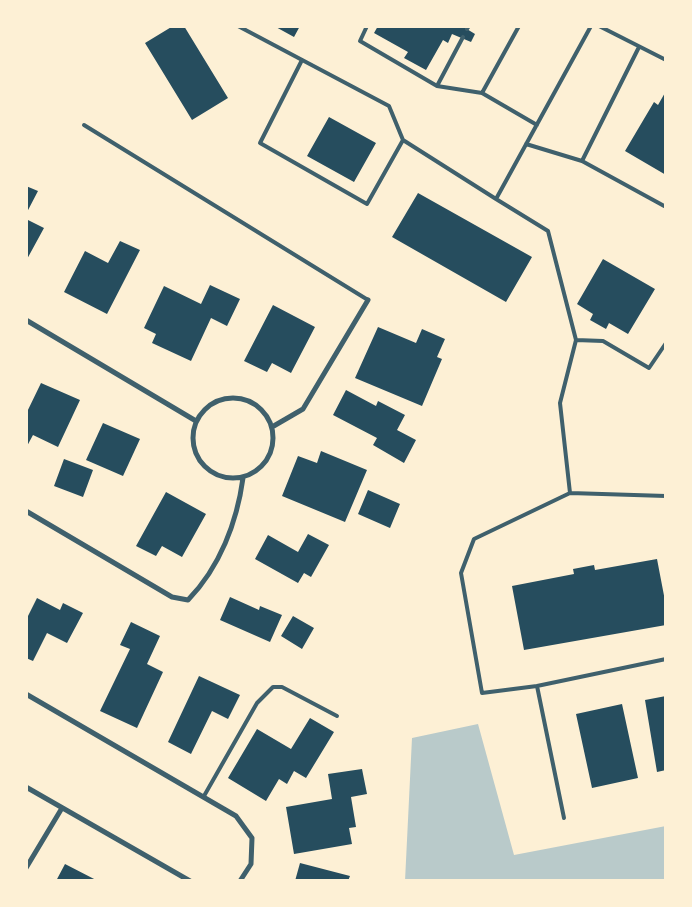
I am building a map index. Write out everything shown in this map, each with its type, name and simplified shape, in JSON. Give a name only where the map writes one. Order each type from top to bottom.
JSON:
[{"type":"street","points":[[272,426],[302,409],[368,300]]},
{"type":"street","points":[[26,320],[196,421]]},
{"type":"street","points":[[229,398],[243,399],[256,404],[266,414],[272,426],[274,440],[265,464],[243,478],[230,479],[217,476],[206,469],[198,459],[193,447],[196,421],[204,410],[215,402],[229,398]]},
{"type":"street","points":[[26,511],[172,597],[188,600],[207,578],[233,525],[243,478]]},
{"type":"street","points":[[26,694],[236,816],[252,838],[251,864],[240,881]]},
{"type":"street","points":[[26,787],[190,881]]},
{"type":"street","points":[[26,868],[62,808]]},
{"type":"lane","points":[[238,26],[389,106],[403,140],[548,231],[576,340],[560,403],[570,493]]},
{"type":"lane","points":[[367,26],[360,40],[437,86],[482,93],[537,125]]},
{"type":"lane","points":[[482,93],[519,26]]},
{"type":"lane","points":[[496,199],[592,26]]},
{"type":"lane","points":[[599,26],[666,60]]},
{"type":"lane","points":[[437,86],[463,37]]},
{"type":"lane","points":[[582,161],[639,47]]},
{"type":"lane","points":[[302,60],[260,142],[366,204],[403,140]]},
{"type":"lane","points":[[84,125],[368,300]]},
{"type":"lane","points":[[526,144],[582,161],[666,207]]},
{"type":"lane","points":[[576,340],[603,341],[649,368],[666,343]]},
{"type":"lane","points":[[666,496],[570,493],[474,539],[461,573],[482,693],[537,686],[666,659]]},
{"type":"lane","points":[[537,686],[564,818]]},
{"type":"lane","points":[[204,796],[257,703],[273,687],[282,687],[337,716]]},
{"type":"shaded area","points":[[478,724],[514,855],[666,826],[666,881],[405,881],[412,738]]},
{"type":"building","points":[[173,26],[184,26],[228,98],[192,120],[145,43]]},
{"type":"building","points":[[274,26],[300,26],[294,37]]},
{"type":"building","points":[[378,26],[462,26],[475,34],[471,42],[452,34],[448,43],[443,40],[426,70],[404,58],[408,52],[374,33]]},
{"type":"building","points":[[666,91],[666,175],[625,151],[654,102],[658,105]]},
{"type":"building","points":[[329,117],[376,143],[354,182],[307,156]]},
{"type":"building","points":[[26,186],[38,191],[26,214]]},
{"type":"building","points":[[418,193],[532,257],[506,302],[392,237]]},
{"type":"building","points":[[26,219],[44,228],[26,261]]},
{"type":"building","points":[[120,241],[140,250],[107,314],[64,292],[85,251],[108,263]]},
{"type":"building","points":[[603,259],[655,289],[628,334],[609,323],[606,329],[590,320],[593,314],[577,304]]},
{"type":"building","points":[[210,285],[240,299],[227,326],[211,318],[191,361],[152,343],[156,334],[144,328],[164,286],[201,304]]},
{"type":"building","points":[[273,305],[315,327],[291,373],[272,363],[267,372],[244,361]]},
{"type":"building","points":[[378,327],[416,343],[422,329],[445,339],[437,357],[442,359],[422,406],[355,378]]},
{"type":"building","points":[[41,383],[80,400],[58,447],[33,435],[26,448],[26,414]]},
{"type":"building","points":[[346,390],[376,406],[378,401],[405,415],[397,430],[416,440],[404,463],[373,445],[377,438],[333,415]]},
{"type":"building","points":[[103,423],[140,439],[123,476],[86,460]]},
{"type":"building","points":[[321,451],[367,470],[345,522],[282,496],[298,456],[317,463]]},
{"type":"building","points":[[64,459],[93,470],[83,497],[54,486]]},
{"type":"building","points":[[368,490],[400,504],[390,528],[358,514]]},
{"type":"building","points":[[166,492],[206,514],[182,557],[162,546],[156,556],[136,546]]},
{"type":"building","points":[[308,534],[329,545],[311,577],[304,573],[298,583],[255,559],[268,535],[298,552]]},
{"type":"building","points":[[657,559],[666,606],[666,625],[524,650],[512,586],[574,574],[573,569],[594,565],[595,570]]},
{"type":"building","points":[[230,597],[259,610],[260,606],[282,615],[270,642],[220,620]]},
{"type":"building","points":[[37,598],[60,610],[63,603],[83,613],[67,643],[47,633],[33,661],[26,658],[26,620]]},
{"type":"building","points":[[293,616],[314,628],[302,649],[281,636]]},
{"type":"building","points":[[131,622],[160,636],[147,664],[163,672],[137,728],[100,711],[130,649],[120,645]]},
{"type":"building","points":[[199,676],[240,695],[228,719],[212,711],[191,754],[168,742]]},
{"type":"building","points":[[666,696],[666,770],[657,772],[645,700]]},
{"type":"building","points":[[622,704],[638,778],[592,788],[576,714]]},
{"type":"building","points":[[310,718],[334,732],[306,778],[294,771],[287,784],[279,779],[266,801],[228,778],[257,729],[291,749]]},
{"type":"building","points":[[362,769],[367,794],[351,797],[356,827],[349,828],[352,844],[294,854],[286,807],[332,799],[328,774]]},
{"type":"building","points":[[300,863],[350,876],[348,881],[295,881]]},
{"type":"building","points":[[65,864],[98,881],[56,881]]}]
